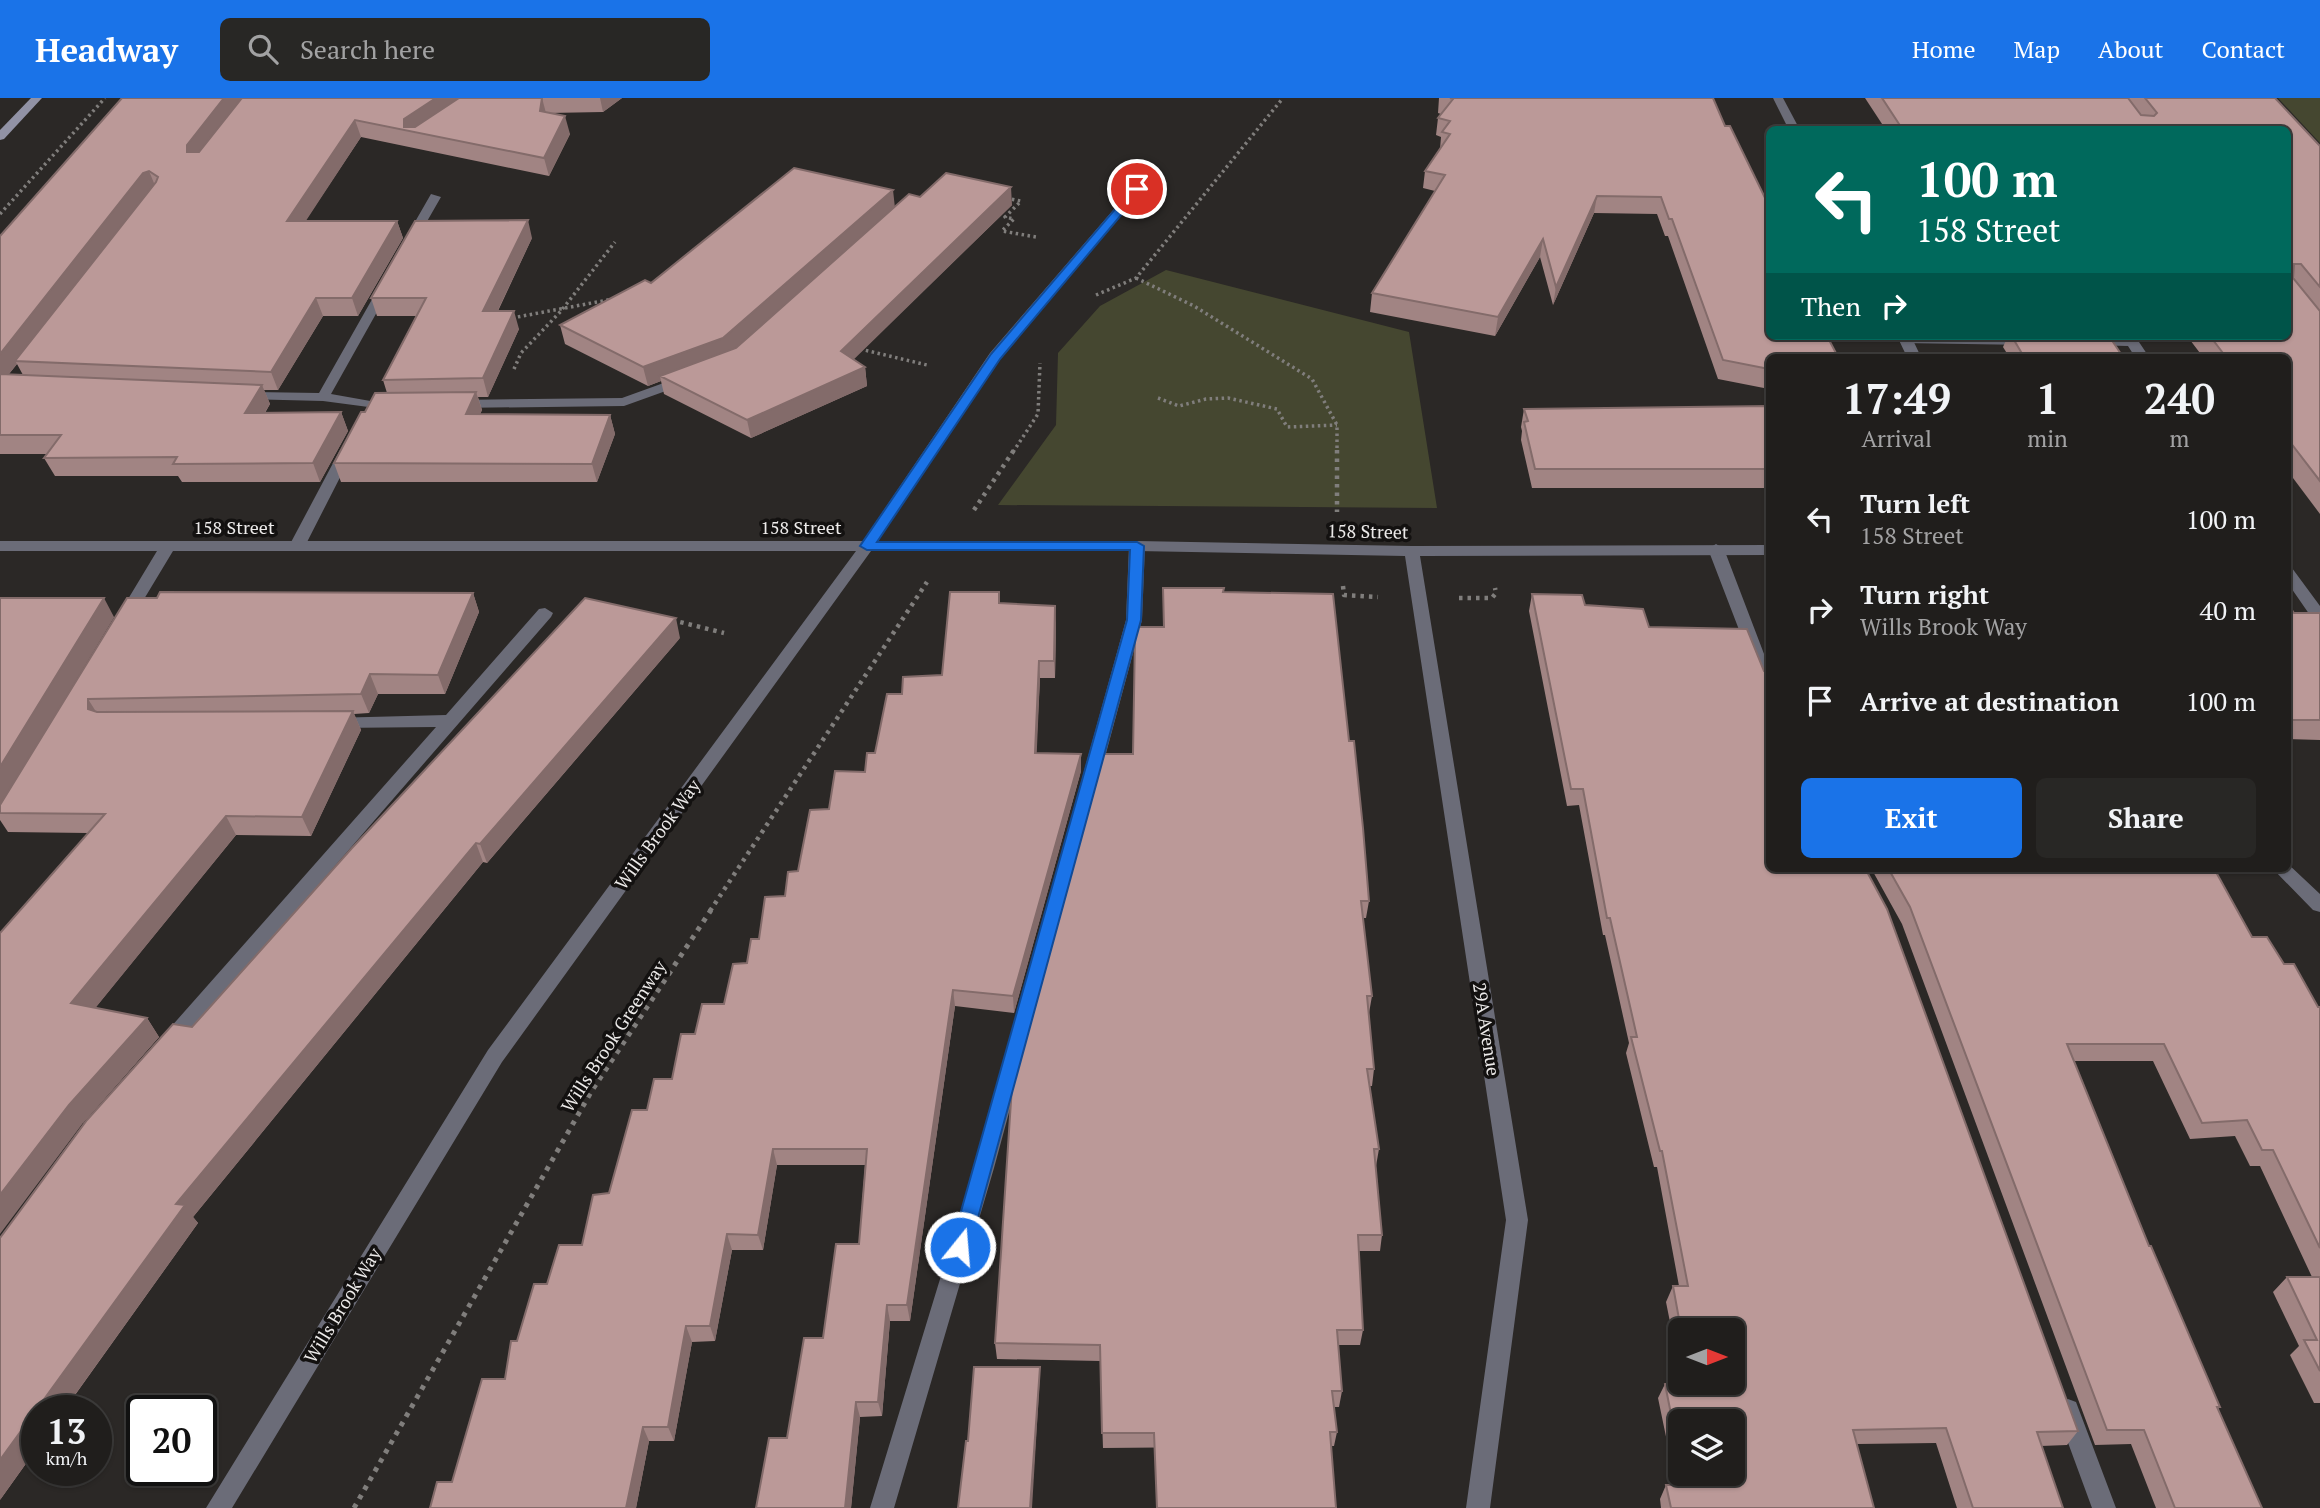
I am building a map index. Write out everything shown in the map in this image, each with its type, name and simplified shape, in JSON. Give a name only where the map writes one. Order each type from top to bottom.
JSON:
[{"type":"street","points":[[0,137],[37,98]]},
{"type":"street","points":[[1778,98],[1793,126]]},
{"type":"street","name":"Wills Brook Way","points":[[218,1508],[495,1056],[867,546],[995,356],[1137,189]]},
{"type":"street","points":[[403,255],[435,197]]},
{"type":"street","points":[[323,397],[390,278]]},
{"type":"street","points":[[2002,340],[2050,341]]},
{"type":"street","points":[[2078,341],[2104,340]]},
{"type":"street","points":[[437,404],[624,402],[697,376]]},
{"type":"street","points":[[237,396],[323,397],[368,410],[387,405]]},
{"type":"street","points":[[297,546],[354,438]]},
{"type":"street","points":[[113,638],[168,546]]},
{"type":"street","points":[[882,1508],[984,1168],[1134,620],[1137,546]]},
{"type":"street","name":"158 Street","points":[[1,548],[1137,546],[1412,551],[1766,550]]},
{"type":"street","points":[[1716,549],[1766,679]]},
{"type":"street","name":"29A Avenue","points":[[1412,551],[1517,1220],[1478,1508]]},
{"type":"street","points":[[2291,577],[2320,617]]},
{"type":"street","points":[[155,1058],[545,613]]},
{"type":"street","points":[[313,722],[449,721]]},
{"type":"street","points":[[2285,872],[2320,905]]},
{"type":"street","points":[[2061,1391],[2104,1508]]},
{"type":"path","points":[[0,214],[105,98]]},
{"type":"path","points":[[1093,296],[1136,278],[1283,98]]},
{"type":"path","points":[[998,197],[1021,201],[1005,217],[1014,219],[1002,231],[1036,237]]},
{"type":"path","points":[[499,404],[521,353],[561,311],[615,242]]},
{"type":"path","points":[[1136,278],[1194,306],[1312,379],[1336,425],[1337,506]]},
{"type":"path","points":[[511,318],[621,298]]},
{"type":"path","points":[[849,348],[927,365]]},
{"type":"path","points":[[977,505],[1038,414],[1040,351]]},
{"type":"path","points":[[1158,397],[1179,407],[1209,397],[1247,400],[1278,409],[1287,428],[1336,425]]},
{"type":"path","points":[[1343,577],[1344,596],[1379,597]]},
{"type":"path","points":[[1448,598],[1492,598],[1496,593],[1494,581]]},
{"type":"path","name":"Wills Brook Greenway","points":[[354,1508],[591,1092],[920,594]]},
{"type":"path","points":[[671,620],[724,633]]},
{"type":"green space","points":[[2278,98],[2320,98],[2320,143]]},
{"type":"green space","points":[[1166,270],[1409,332],[1437,508],[998,505],[1056,425],[1058,353],[1100,306]]},
{"type":"building","points":[[122,98],[224,98],[187,145],[187,152],[199,152],[242,98],[436,98],[404,119],[404,127],[415,127],[459,98],[542,98],[540,111],[565,116],[544,158],[355,120],[287,221],[397,221],[352,298],[316,298],[271,372],[15,361],[156,182],[158,177],[149,171],[143,173],[0,354],[0,236]]},
{"type":"building","points":[[1450,98],[1713,98],[1725,126],[1730,126],[1766,200],[1766,340],[1829,340],[1836,354],[1766,354],[1766,368],[1723,360],[1672,219],[1669,219],[1661,197],[1597,196],[1556,287],[1543,239],[1498,317],[1372,293],[1445,175],[1425,171],[1450,134],[1442,132],[1450,121],[1438,118],[1453,99]]},
{"type":"building","points":[[1882,98],[2128,98],[2141,115],[2154,116],[2157,113],[2145,98],[2275,98],[2320,146],[2320,287],[2301,264],[2294,264],[2293,278],[2320,311],[2320,481],[2291,443],[2291,354],[2224,354],[2213,340],[2291,340],[2291,126],[1900,126]]},
{"type":"building","points":[[794,168],[893,190],[723,338],[643,367],[560,325],[645,280],[651,283]]},
{"type":"building","points":[[946,173],[1011,187],[841,351],[865,367],[747,420],[660,376],[736,348],[909,194],[920,197]]},
{"type":"building","points":[[528,220],[483,311],[514,311],[483,378],[383,380],[426,298],[371,298],[415,221]]},
{"type":"building","points":[[2014,340],[2112,340],[2121,354],[2022,354]]},
{"type":"building","points":[[0,374],[262,385],[245,413],[341,412],[313,463],[173,464],[177,457],[44,458],[61,435],[0,435]]},
{"type":"building","points":[[476,392],[466,414],[610,415],[592,464],[334,463],[361,412],[365,412],[375,393]]},
{"type":"building","points":[[1766,406],[1766,469],[1535,469],[1524,422],[1528,421],[1524,409]]},
{"type":"building","points":[[1163,588],[1224,588],[1223,592],[1333,594],[1349,741],[1354,741],[1369,901],[1361,901],[1372,996],[1367,996],[1374,1069],[1367,1069],[1379,1149],[1374,1149],[1382,1235],[1358,1235],[1363,1330],[1337,1330],[1342,1391],[1332,1391],[1337,1432],[1330,1432],[1336,1508],[1157,1508],[1154,1433],[1102,1433],[1100,1345],[995,1343],[1012,1086],[1103,754],[1133,754],[1135,637],[1138,627],[1164,627]]},
{"type":"building","points":[[160,592],[473,593],[438,675],[370,674],[361,694],[88,699],[88,709],[97,712],[353,711],[302,817],[226,816],[71,1003],[147,1018],[69,1105],[0,1195],[0,933],[105,814],[0,813],[0,805],[127,598],[157,598]]},
{"type":"building","points":[[950,592],[999,592],[999,603],[1055,606],[1054,661],[1039,661],[1035,753],[1081,754],[1013,996],[953,990],[907,1305],[887,1305],[878,1402],[856,1402],[845,1508],[756,1508],[769,1438],[787,1438],[804,1338],[823,1338],[836,1244],[859,1244],[867,1149],[773,1149],[758,1235],[727,1234],[710,1326],[686,1326],[668,1427],[643,1427],[626,1508],[430,1508],[437,1482],[452,1482],[482,1379],[505,1379],[511,1341],[517,1341],[534,1284],[547,1284],[559,1245],[582,1245],[593,1195],[609,1193],[632,1110],[647,1110],[654,1079],[672,1079],[681,1034],[695,1034],[702,1004],[724,1004],[733,964],[747,963],[751,939],[759,939],[765,897],[785,896],[788,872],[798,871],[810,810],[829,809],[835,771],[865,772],[867,753],[875,753],[887,694],[902,694],[903,677],[942,675]]},
{"type":"building","points":[[1532,594],[1582,595],[1585,605],[1643,609],[1649,627],[1747,629],[1766,672],[1766,872],[1867,872],[1887,909],[2078,1431],[2037,1432],[2063,1508],[1973,1508],[1946,1428],[1853,1430],[1874,1508],[1671,1508],[1666,1485],[1745,1486],[1745,1409],[1670,1409],[1665,1384],[1668,1384],[1668,1395],[1745,1395],[1745,1318],[1679,1318],[1673,1286],[1688,1286],[1662,1151],[1631,1037],[1637,1037],[1610,918],[1607,918],[1583,789],[1571,789]]},
{"type":"building","points":[[0,598],[104,598],[0,767]]},
{"type":"building","points":[[585,598],[676,618],[480,844],[476,843],[176,1204],[185,1205],[47,1395],[21,1395],[21,1431],[0,1460],[0,1238],[87,1120],[173,1024],[192,1027],[352,848]]},
{"type":"building","points":[[2291,609],[2294,613],[2320,613],[2320,720],[2291,720]]},
{"type":"building","points":[[1890,872],[2216,872],[2252,937],[2267,937],[2284,964],[2294,964],[2320,1007],[2320,1248],[2273,1150],[2262,1150],[2247,1120],[2202,1123],[2164,1044],[2067,1044],[2149,1246],[2262,1508],[2175,1508],[2144,1430],[2107,1430],[1910,907]]},
{"type":"building","points":[[2287,1277],[2320,1277],[2320,1371],[2304,1340],[2317,1340]]},
{"type":"building","points":[[974,1367],[1040,1367],[1030,1508],[958,1508],[968,1441]]},
{"type":"route","points":[[960,1247],[1134,620],[1137,546],[867,546],[995,356],[1137,189]]}]
